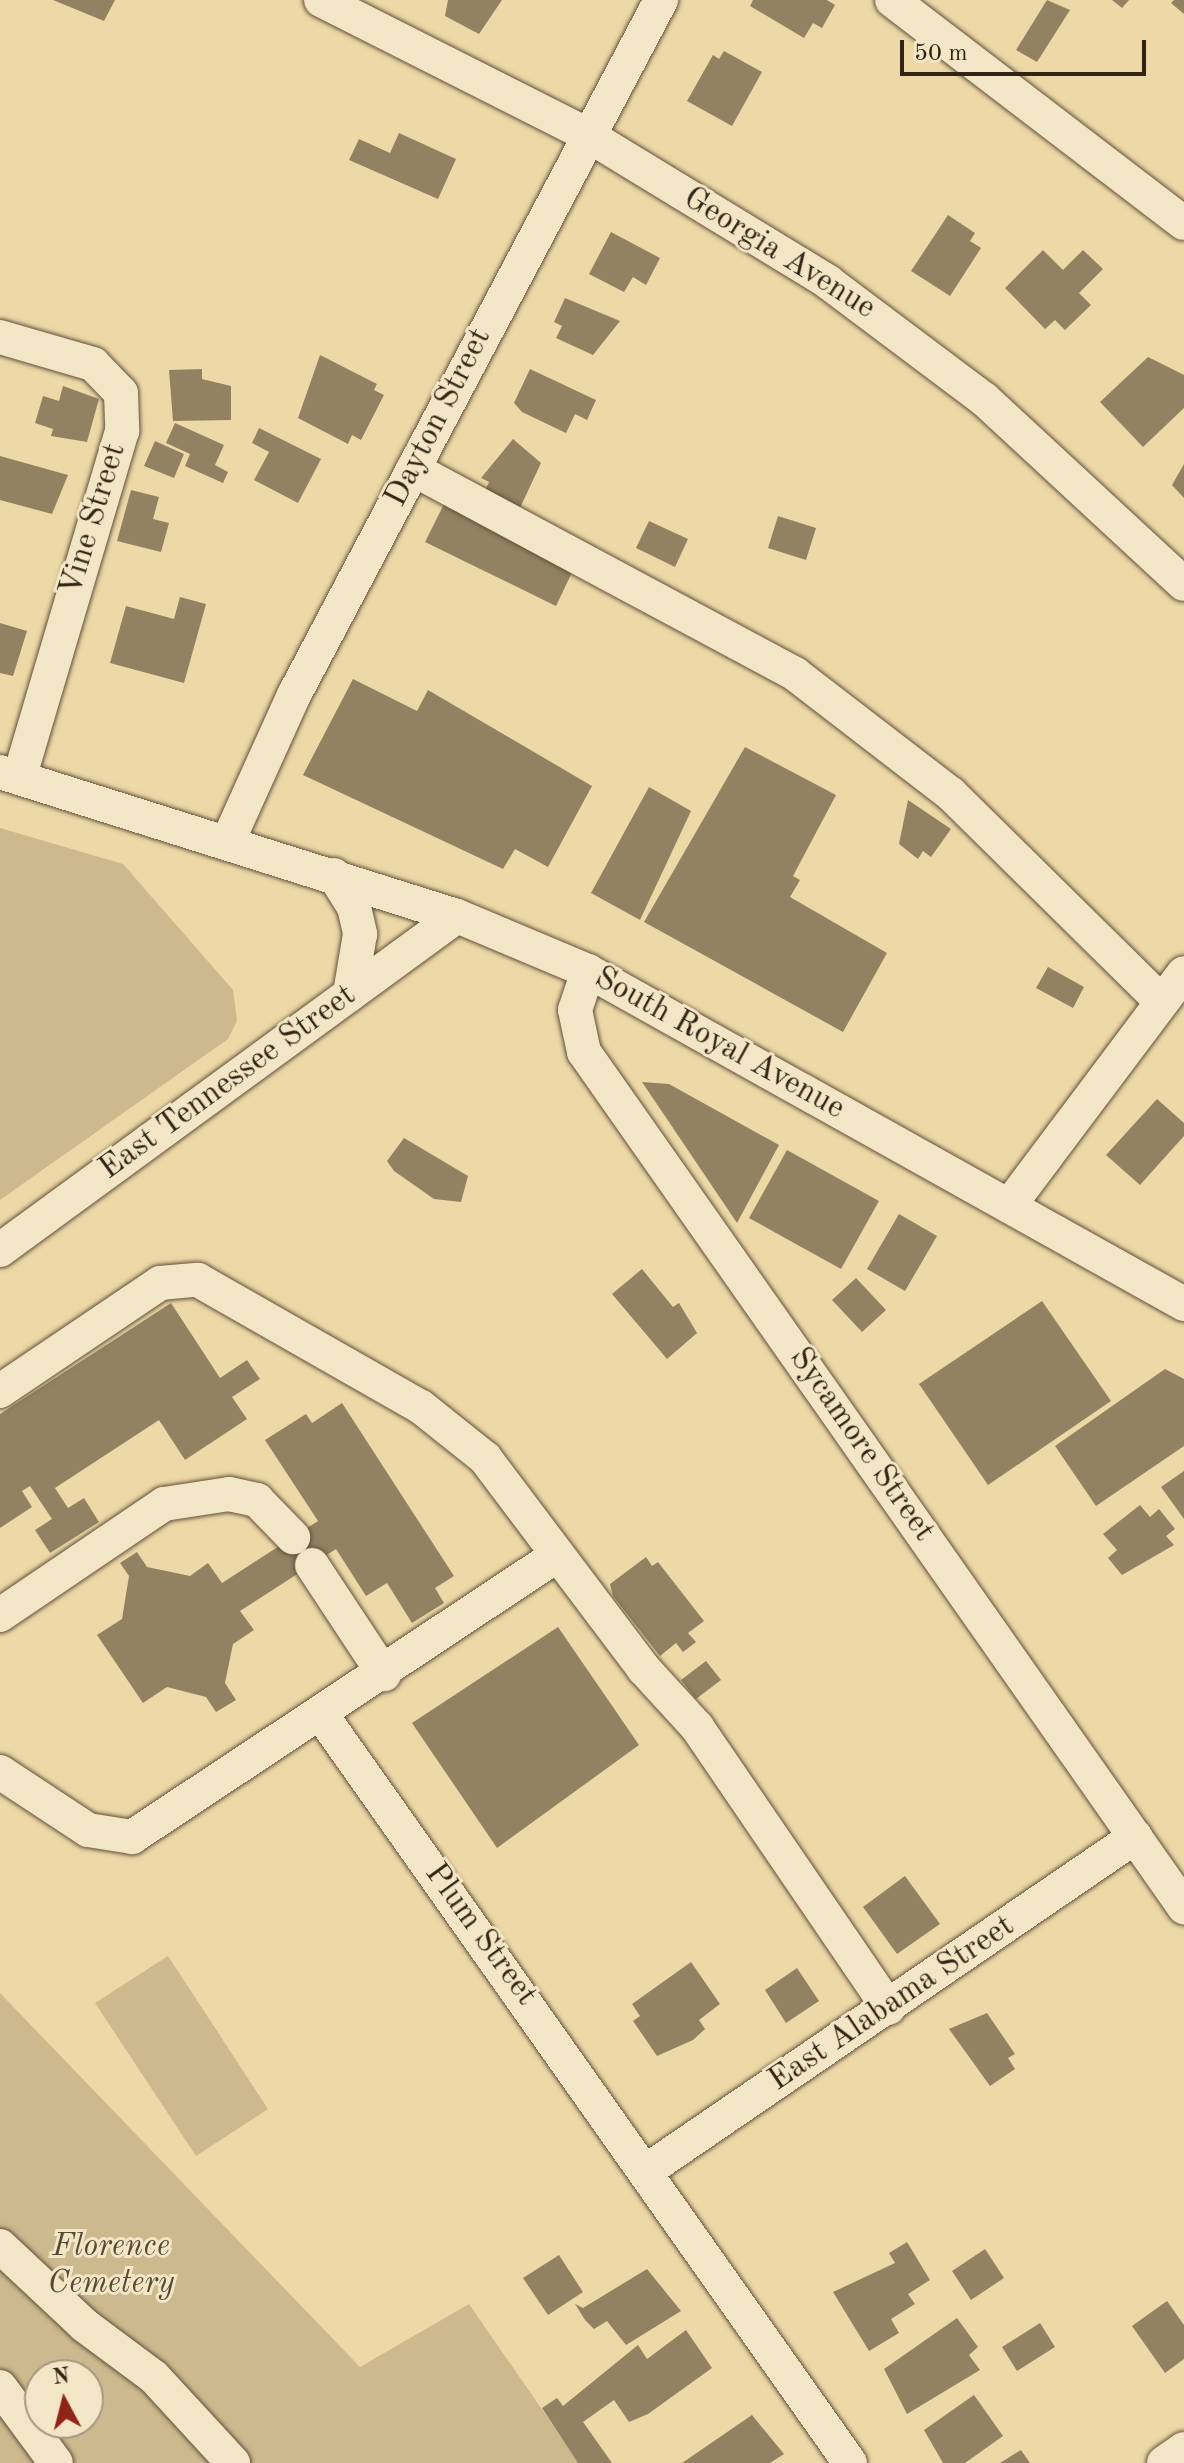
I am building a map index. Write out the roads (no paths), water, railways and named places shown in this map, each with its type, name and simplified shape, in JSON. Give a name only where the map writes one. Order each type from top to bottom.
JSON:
[{"type":"street","name":"Georgia Avenue","points":[[321,0],[586,134],[894,327],[1019,430],[1184,584]]},
{"type":"street","name":"Dayton Street","points":[[228,841],[294,695],[586,134],[661,0]]},
{"type":"street","points":[[892,0],[1184,223]]},
{"type":"street","name":"Vine Street","points":[[0,337],[93,364],[121,393],[122,431],[9,775]]},
{"type":"street","points":[[413,469],[795,674],[951,794],[1160,1000]]},
{"type":"street","name":"South Royal Avenue","points":[[9,775],[228,841],[457,916],[588,971],[1184,1304]]},
{"type":"street","points":[[334,875],[354,907],[360,934],[350,994]]},
{"type":"street","name":"East Tennessee Street","points":[[0,1250],[457,916]]},
{"type":"street","name":"Sycamore Street","points":[[588,971],[575,1010],[584,1052],[1184,1907]]},
{"type":"street","points":[[1009,1206],[1160,1000],[1184,973]]},
{"type":"street","points":[[0,1391],[160,1283],[198,1280],[421,1407],[485,1458],[556,1556],[697,1727],[889,2008]]},
{"type":"street","points":[[0,1615],[164,1504],[229,1494],[257,1500],[303,1551],[384,1674]]},
{"type":"street","points":[[0,1772],[88,1830],[132,1837],[323,1717],[556,1556]]},
{"type":"street","name":"Plum Street","points":[[323,1717],[649,2169],[850,2463]]},
{"type":"street","name":"East Alabama Street","points":[[649,2169],[889,2008],[1135,1837]]},
{"type":"street","points":[[0,2246],[84,2325],[154,2377],[233,2463]]},
{"type":"street","points":[[0,2387],[56,2463]]},
{"type":"street","points":[[1164,2463],[1184,2449]]},
{"type":"park label","name":"Florence Cemetery","points":[[111,2266]]}]
